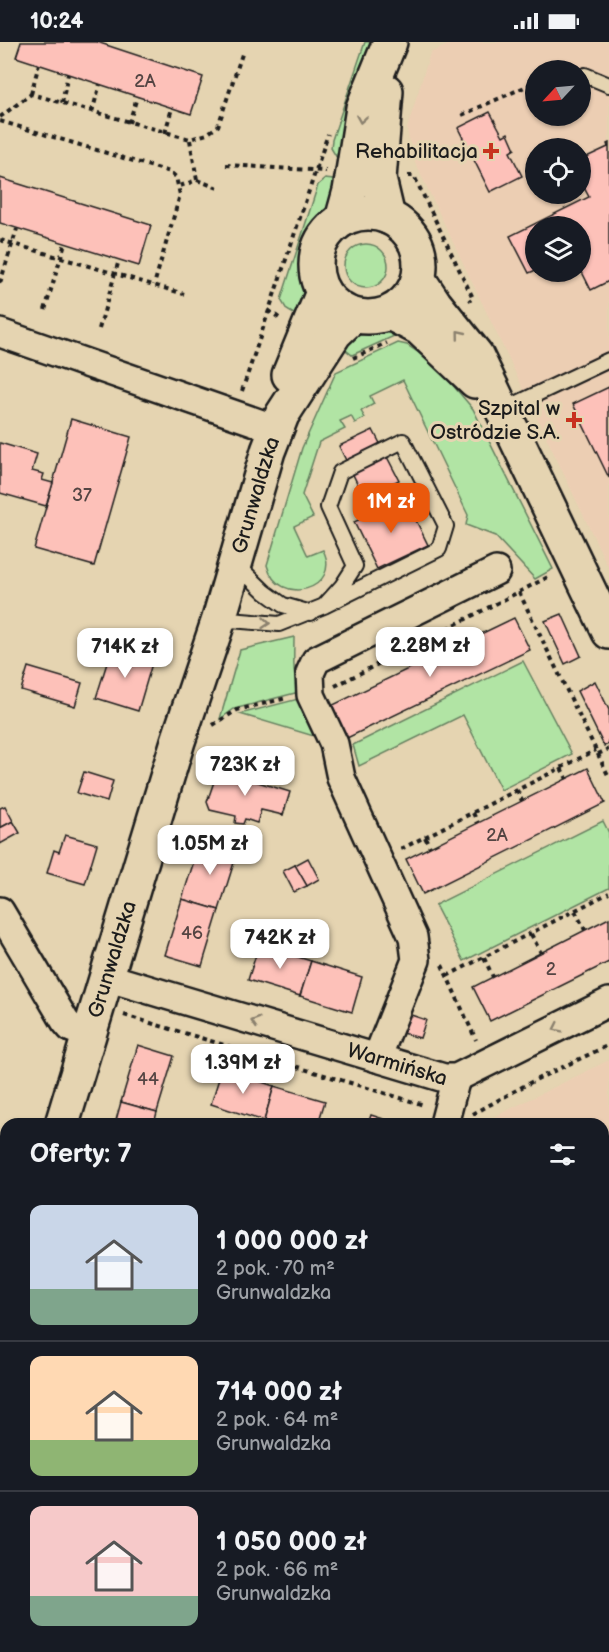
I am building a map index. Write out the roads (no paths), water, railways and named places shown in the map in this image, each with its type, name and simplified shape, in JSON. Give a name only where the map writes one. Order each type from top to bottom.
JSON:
[{"type":"main road","points":[[388,217],[379,174],[389,44]]},
{"type":"main road","points":[[342,220],[350,191],[363,108],[389,44]]},
{"type":"main road","points":[[373,213],[388,217],[405,228],[416,244],[421,263],[419,280],[407,301],[390,313],[372,318],[353,316],[336,306],[323,292],[317,276],[316,260],[320,244],[329,231],[342,220],[357,214],[373,213]]},
{"type":"main road","points":[[419,280],[476,355],[609,633]]},
{"type":"main road","name":"Grunwaldzka","points":[[64,1118],[178,741],[219,619],[279,422],[290,370],[323,292]]},
{"type":"main road","points":[[390,313],[419,328],[500,407]]},
{"type":"main road","name":"Grunwaldzka","points":[[279,422],[330,340],[353,316]]},
{"type":"street","points":[[0,333],[235,416],[279,422]]},
{"type":"street","points":[[377,1058],[416,960],[413,937],[341,778],[334,744],[311,695],[310,673],[316,660],[496,571]]},
{"type":"street","points":[[0,911],[65,1021],[71,1028],[88,1035]]},
{"type":"street","name":"Warmińska","points":[[106,977],[444,1078],[456,1078],[609,1002]]},
{"type":"street","points":[[446,1118],[456,1078]]},
{"type":"lane","points":[[591,78],[609,85]]},
{"type":"lane","points":[[500,407],[609,360]]},
{"type":"lane","points":[[219,619],[279,624],[310,613],[439,549],[446,526],[404,441],[340,472],[328,507],[355,566],[342,586],[324,606]]},
{"type":"lane","points":[[235,563],[265,592],[283,605],[310,613]]},
{"type":"place","name":"Rehabilitacja","points":[[491,151]]},
{"type":"place","name":"Szpital w Ostródzie S.A.","points":[[574,420]]}]
